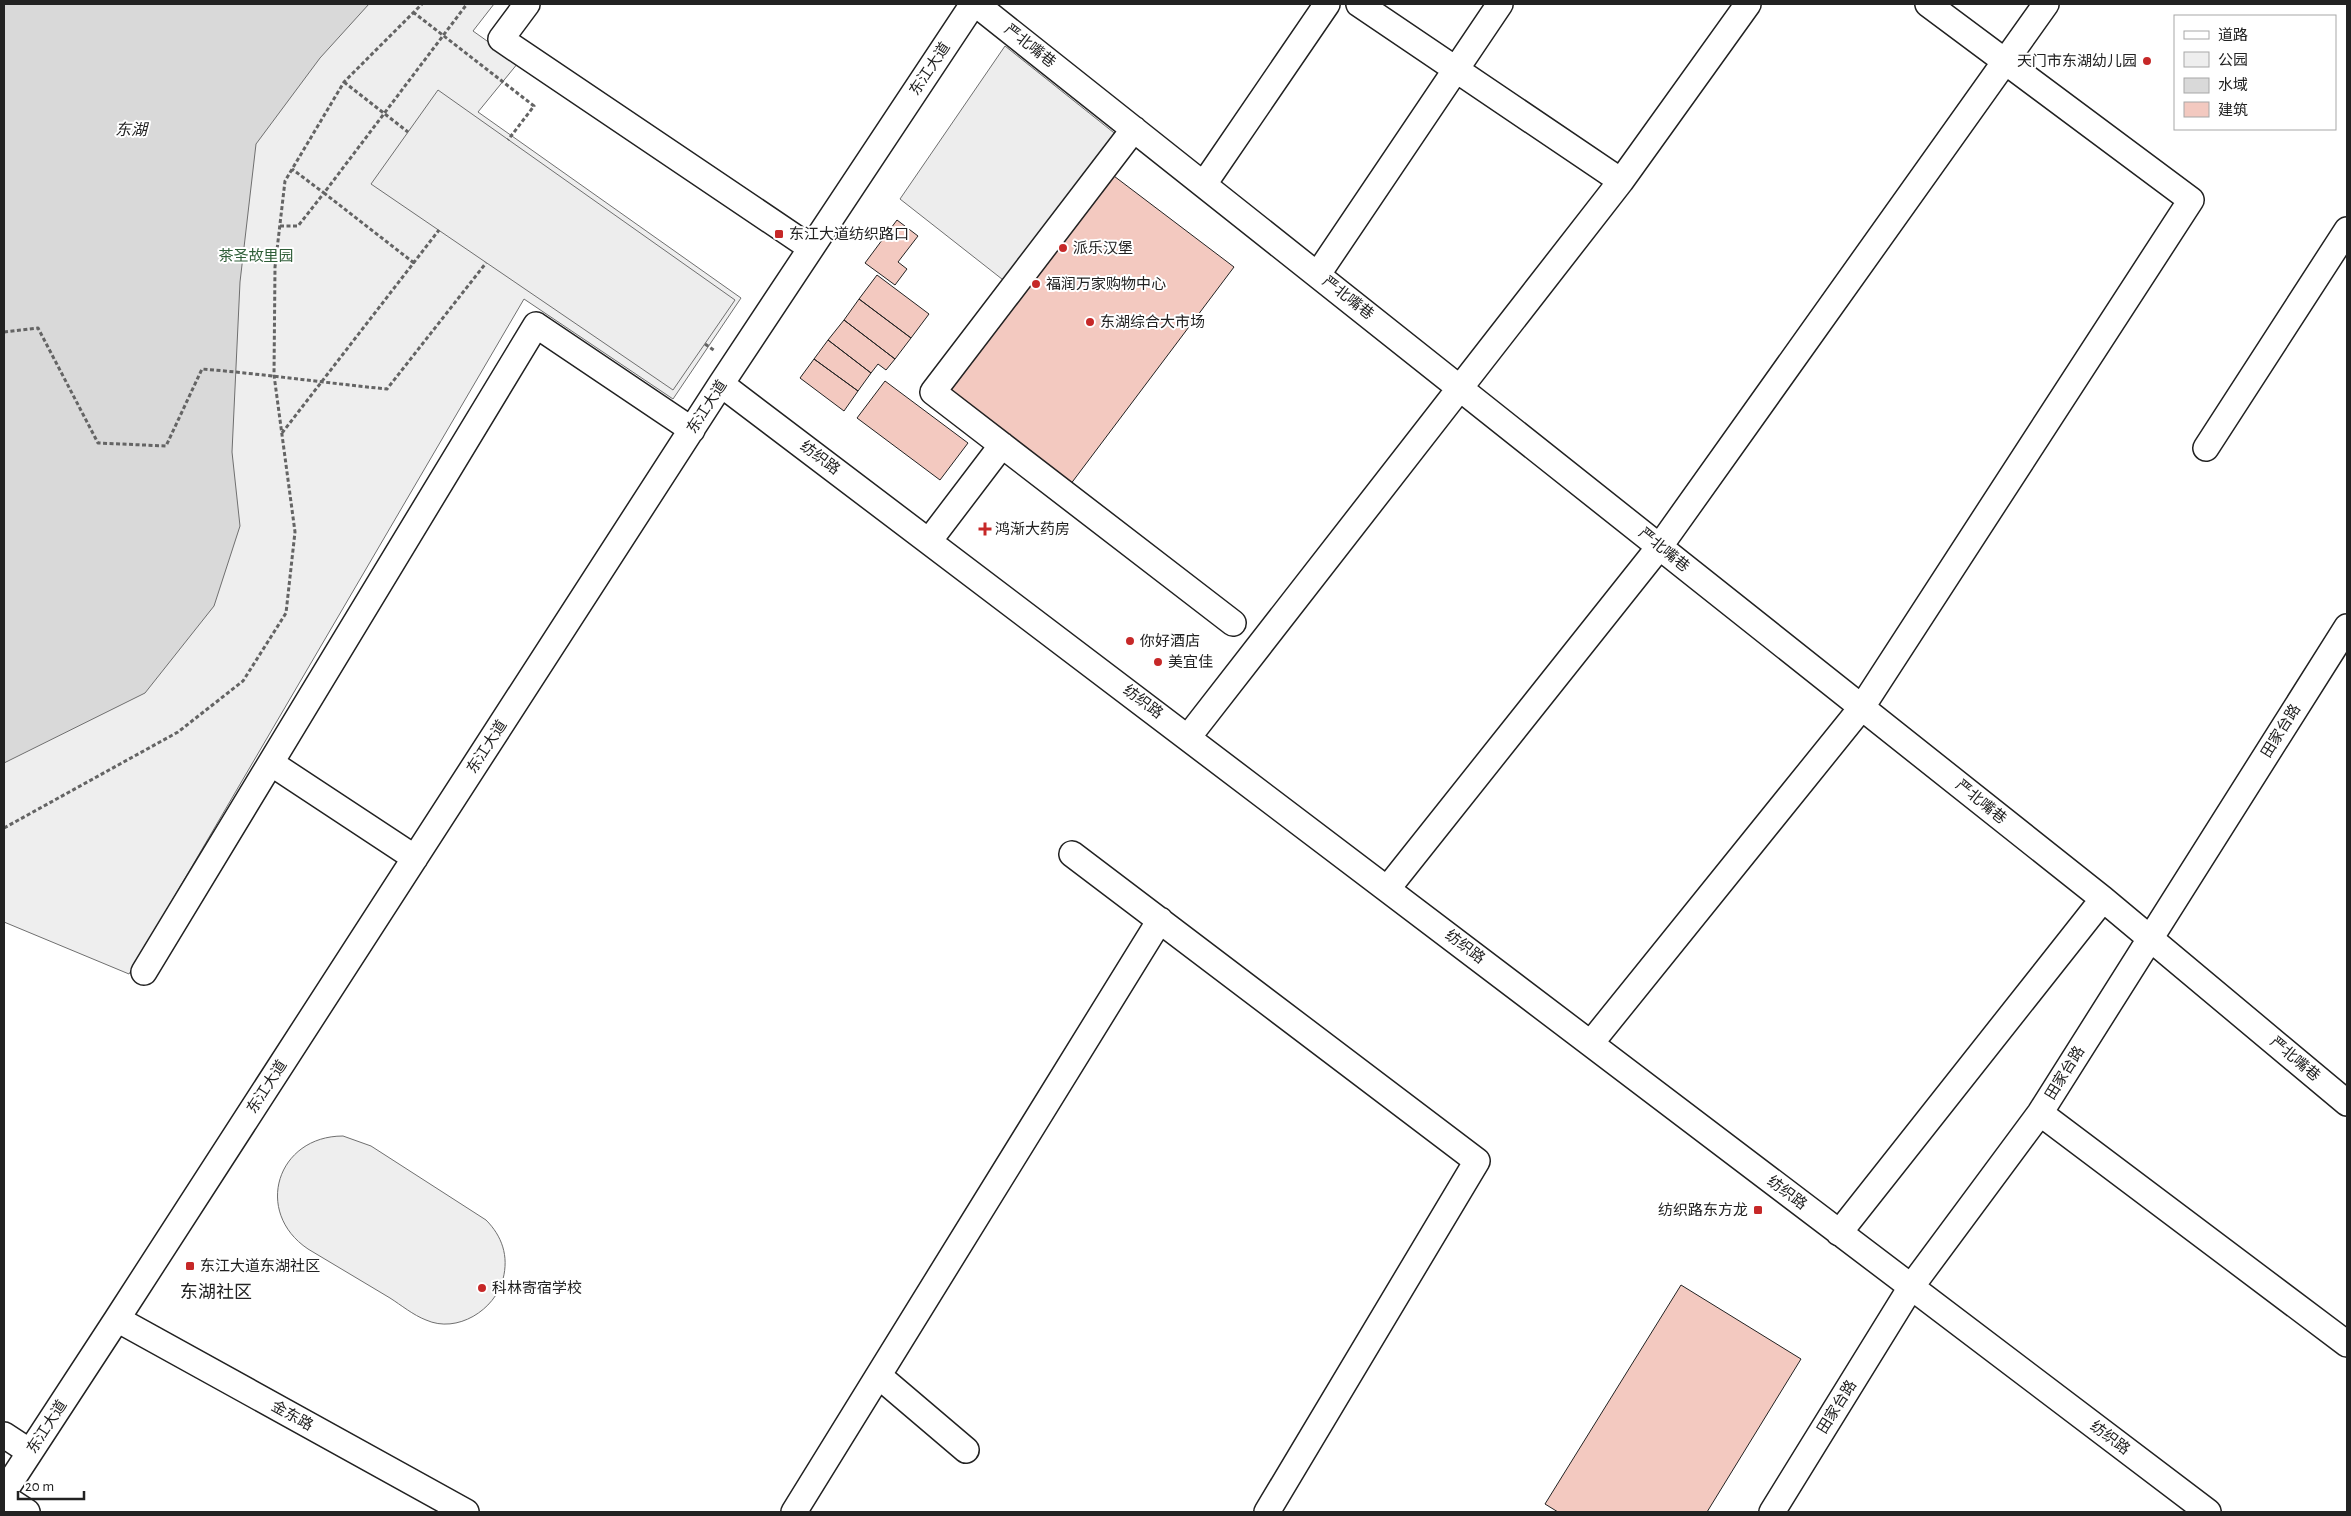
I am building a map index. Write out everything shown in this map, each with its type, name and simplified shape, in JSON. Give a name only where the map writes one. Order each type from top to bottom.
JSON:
[{"type":"street","points":[[527,4],[501,39],[811,248]]},
{"type":"street","name":"东江大道","points":[[4,1492],[118,1319],[722,384],[975,4]]},
{"type":"street","name":"严北嘴巷","points":[[975,4],[1318,274],[2151,938],[2347,1103]]},
{"type":"street","points":[[1204,184],[1327,4]]},
{"type":"street","points":[[1359,4],[1621,181]]},
{"type":"street","points":[[1318,274],[1500,4]]},
{"type":"street","points":[[1189,736],[1621,181],[1748,4]]},
{"type":"street","points":[[1591,1043],[1862,707],[2191,200],[1928,4]]},
{"type":"street","points":[[1388,888],[1660,546],[2046,4]]},
{"type":"street","points":[[1134,129],[933,392],[1233,622]]},
{"type":"street","points":[[2206,448],[2347,230]]},
{"type":"street","points":[[144,972],[536,325],[692,430]]},
{"type":"street","name":"纺织路","points":[[722,384],[1189,736],[2203,1511]]},
{"type":"street","points":[[930,540],[1002,445]]},
{"type":"street","name":"田家台路","points":[[1772,1512],[1911,1288],[2040,1113],[2347,627]]},
{"type":"street","points":[[270,763],[415,858]]},
{"type":"street","points":[[1072,854],[1477,1161],[1267,1512]]},
{"type":"street","points":[[1839,1233],[2103,900]]},
{"type":"street","points":[[794,1512],[1160,920]]},
{"type":"street","points":[[2040,1113],[2347,1344]]},
{"type":"street","name":"金东路","points":[[118,1319],[455,1510]]},
{"type":"street","points":[[879,1376],[966,1450]]},
{"type":"street","points":[[4,1436],[30,1452]]},
{"type":"street","points":[[4,1497],[27,1512]]},
{"type":"path","points":[[4,828],[178,732],[243,681],[286,613],[295,532],[274,375],[275,267],[285,181],[344,82],[422,4]]},
{"type":"path","points":[[280,226],[298,226],[467,4]]},
{"type":"path","points":[[412,12],[534,106],[508,140]]},
{"type":"path","points":[[344,82],[408,132]]},
{"type":"path","points":[[292,169],[414,263]]},
{"type":"path","points":[[281,434],[439,230]]},
{"type":"path","points":[[4,332],[38,328],[98,443],[166,446],[202,369],[274,375],[320,383],[387,390],[486,263]]},
{"type":"green space","name":"茶圣故里园","points":[[4,4],[494,4],[473,31],[518,63],[478,112],[741,298],[673,399],[524,299],[129,974],[4,922]]},
{"type":"green space","points":[[343,1136],[371,1146],[486,1220],[492,1226],[503,1247],[505,1271],[499,1290],[483,1309],[462,1321],[450,1324],[438,1324],[426,1320],[308,1249],[291,1234],[281,1216],[278,1197],[280,1179],[288,1162],[302,1148],[320,1139]]},
{"type":"shaded area","points":[[1005,46],[1118,136],[1007,283],[900,199]]},
{"type":"shaded area","points":[[438,90],[735,300],[673,390],[371,184]]},
{"type":"water","name":"东湖","points":[[4,4],[369,4],[320,58],[256,144],[240,282],[232,452],[240,526],[214,606],[145,693],[4,763]]},
{"type":"building","name":"东湖综合大市场","points":[[1110,173],[1234,267],[1070,485],[946,391]]},
{"type":"building","points":[[897,220],[918,236],[898,262],[907,269],[895,285],[865,263]]},
{"type":"building","points":[[877,275],[929,314],[911,338],[859,299]]},
{"type":"building","points":[[859,299],[911,338],[895,359],[844,320]]},
{"type":"building","points":[[844,320],[895,359],[886,370],[878,364],[871,373],[828,340]]},
{"type":"building","points":[[828,340],[871,373],[858,391],[814,359]]},
{"type":"building","points":[[814,359],[858,391],[844,411],[800,378]]},
{"type":"building","points":[[885,381],[968,443],[940,480],[857,418]]},
{"type":"building","points":[[1681,1285],[1801,1359],[1707,1512],[1558,1512],[1545,1504]]},
{"type":"place","name":"天门市东湖幼儿园","points":[[2147,61]]},
{"type":"place","name":"东江大道纺织路口","points":[[779,234]]},
{"type":"place","name":"派乐汉堡","points":[[1063,248]]},
{"type":"place","name":"福润万家购物中心","points":[[1036,284]]},
{"type":"place","name":"东湖综合大市场","points":[[1090,322]]},
{"type":"place","name":"鸿渐大药房","points":[[985,529]]},
{"type":"place","name":"你好酒店","points":[[1130,641]]},
{"type":"place","name":"美宜佳","points":[[1158,662]]},
{"type":"place","name":"纺织路东方龙","points":[[1758,1210]]},
{"type":"place","name":"东江大道东湖社区","points":[[190,1266]]},
{"type":"place","name":"科林寄宿学校","points":[[482,1288]]},
{"type":"district","name":"东湖社区","points":[[216,1293]]}]
